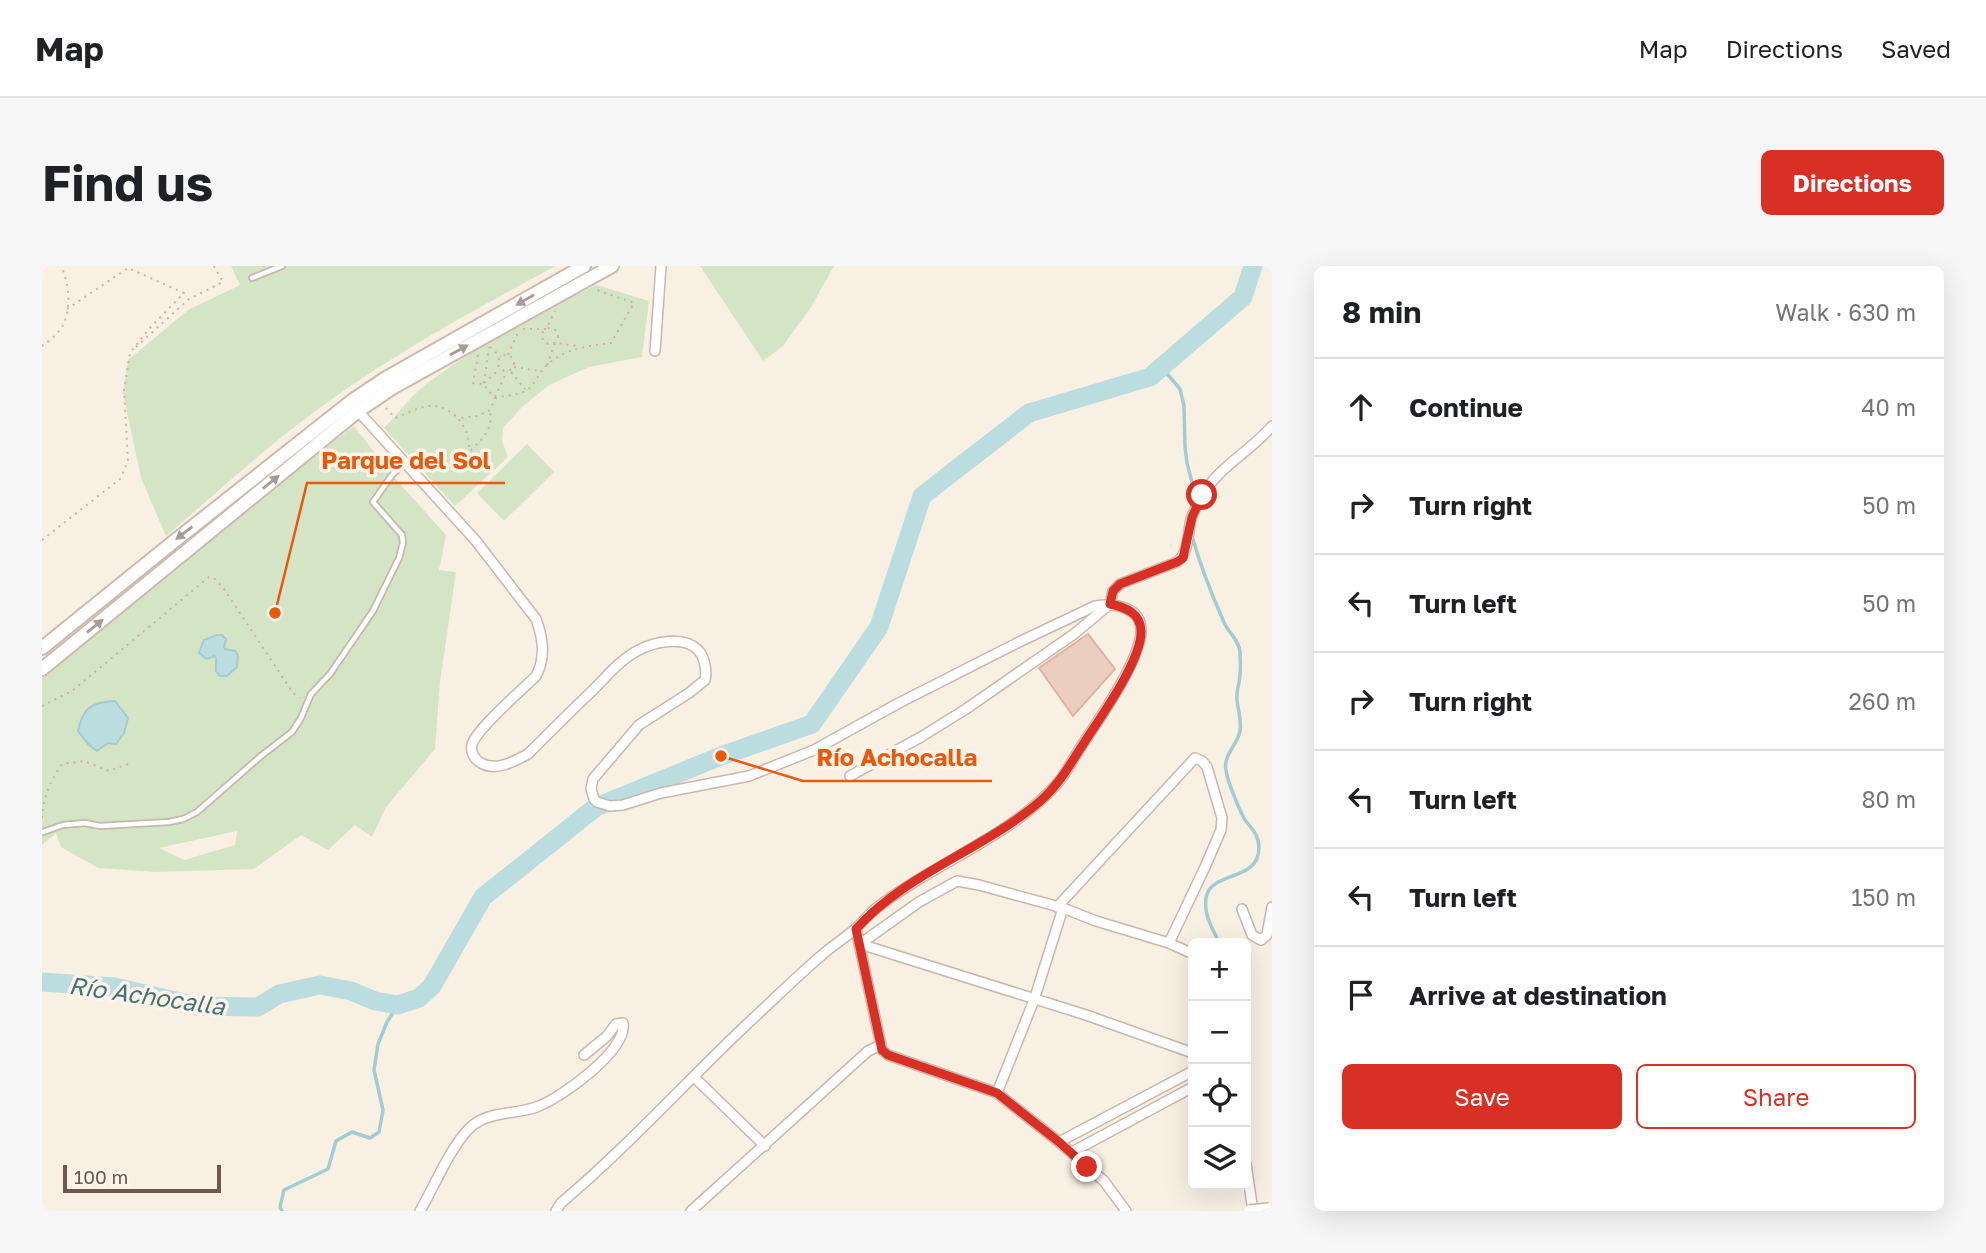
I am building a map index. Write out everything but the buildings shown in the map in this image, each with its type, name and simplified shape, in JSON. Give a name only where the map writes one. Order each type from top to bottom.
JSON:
[{"type":"main road","points":[[42,669],[386,378],[584,266]]},
{"type":"main road","points":[[42,648],[172,543],[356,405],[377,398],[611,266]]},
{"type":"street","points":[[655,351],[660,266]]},
{"type":"street","points":[[356,405],[476,541],[536,619],[540,630],[543,654],[536,676],[472,742],[472,753],[480,763],[499,766],[528,754],[615,667],[638,651],[658,643],[675,641],[689,644],[702,655],[706,669],[705,680],[690,693],[639,725],[593,779],[591,789],[594,799],[610,806],[748,776],[814,750],[897,704],[1095,606],[1110,604],[1128,608],[1138,617],[1142,631],[1131,664],[1058,783],[1033,807],[996,833],[904,887],[870,913],[856,929],[822,954],[561,1203],[556,1211]]},
{"type":"street","points":[[850,776],[966,709],[1074,634],[1110,604],[1113,591],[1120,584],[1183,558],[1192,517],[1202,495],[1215,477],[1272,426]]},
{"type":"street","points":[[997,1093],[1034,1000],[1060,907],[1195,758],[1208,767],[1222,818],[1221,830],[1169,943]]},
{"type":"street","points":[[860,944],[919,902],[957,881],[966,881],[1060,907],[1188,952]]},
{"type":"street","points":[[1242,909],[1252,935],[1261,940],[1267,935],[1272,907]]},
{"type":"street","points":[[856,929],[882,1050],[888,1055],[997,1093],[1104,1181],[1126,1211]]},
{"type":"street","points":[[860,944],[1086,1015],[1188,1051]]},
{"type":"street","points":[[420,1211],[461,1137],[472,1126],[486,1117],[537,1107],[559,1097],[614,1050],[624,1032],[623,1023],[616,1024],[607,1036],[584,1055]]},
{"type":"street","points":[[691,1211],[868,1051],[881,1045]]},
{"type":"street","points":[[1059,1142],[1188,1074]]},
{"type":"street","points":[[695,1077],[765,1146]]},
{"type":"street","points":[[1072,1152],[1188,1090]]},
{"type":"street","points":[[1248,1190],[1250,1210],[1270,1208]]},
{"type":"lane","points":[[252,278],[282,266]]},
{"type":"lane","points":[[43,832],[63,825],[85,822],[100,826],[183,819],[197,812],[292,732],[311,694],[330,674],[373,611],[399,558],[402,535],[373,502],[405,462]]},
{"type":"path","points":[[42,346],[63,326],[67,309],[66,277],[61,266]]},
{"type":"path","points":[[42,540],[120,479],[128,461],[124,390],[130,353],[184,293],[124,266]]},
{"type":"path","points":[[130,353],[189,299],[223,282],[214,266]]},
{"type":"path","points":[[67,309],[128,268]]},
{"type":"path","points":[[495,398],[520,394],[547,366],[567,352],[611,343],[634,303],[594,289]]},
{"type":"path","points":[[548,312],[558,306],[542,335],[543,341],[547,344],[581,347]]},
{"type":"path","points":[[509,335],[529,323]]},
{"type":"path","points":[[519,329],[551,328],[556,331],[558,336],[547,366]]},
{"type":"path","points":[[508,355],[519,329]]},
{"type":"path","points":[[377,398],[395,418],[427,405],[446,408],[458,418],[466,430],[470,451],[486,435],[492,421],[490,410],[508,371],[513,366],[513,359],[508,355],[501,356],[489,346],[483,384]]},
{"type":"path","points":[[478,353],[473,383],[483,384],[495,398]]},
{"type":"path","points":[[500,369],[498,361],[501,356]]},
{"type":"path","points":[[513,366],[541,372]]},
{"type":"path","points":[[483,384],[500,369]]},
{"type":"path","points":[[500,369],[508,371],[526,390]]},
{"type":"path","points":[[458,418],[478,416],[490,410]]},
{"type":"path","points":[[42,706],[72,691],[209,578],[215,579],[224,589],[293,693],[306,704]]},
{"type":"path","points":[[42,818],[50,781],[62,764],[84,761],[109,771],[131,763]]},
{"type":"green space","points":[[231,266],[556,266],[425,339],[362,378],[266,450],[166,536],[141,478],[123,393],[128,360],[188,310],[240,285]]},
{"type":"green space","points":[[700,266],[834,266],[811,307],[783,346],[763,361]]},
{"type":"green space","points":[[597,285],[649,301],[642,357],[589,367],[549,385],[522,407],[503,428],[502,441],[508,457],[455,506],[384,428],[423,387],[469,354],[532,317]]},
{"type":"green space","points":[[354,426],[392,475],[446,535],[439,570],[456,572],[440,682],[435,749],[386,807],[372,837],[355,825],[328,850],[301,835],[254,869],[156,872],[98,868],[61,847],[56,833],[42,845],[42,678],[232,519]],"holes":[[[237,831],[235,845],[184,860],[159,848]]]},
{"type":"green space","points":[[527,444],[554,472],[504,521],[477,493]]},
{"type":"water","points":[[217,635],[226,639],[225,649],[235,651],[238,655],[237,667],[227,676],[220,676],[216,671],[214,656],[207,659],[199,653],[204,640]]},
{"type":"water","points":[[115,701],[128,718],[124,733],[116,744],[108,743],[97,751],[78,731],[80,723],[90,707]]},
{"type":"waterway","name":"Río Achocalla","points":[[42,982],[115,987],[197,1006],[258,1007],[279,994],[320,985],[398,1005],[419,998],[432,986],[483,897],[596,807],[721,756],[812,724],[879,627],[922,496],[1029,413],[1150,377],[1243,297],[1253,266]]},
{"type":"waterway","points":[[1163,366],[1158,363],[1180,389],[1184,406],[1185,447],[1194,490],[1192,510]]},
{"type":"waterway","points":[[1192,536],[1219,610],[1239,647],[1237,697],[1240,727],[1226,760],[1226,770],[1237,803],[1259,843],[1256,860],[1249,868],[1220,881],[1212,887],[1207,896],[1209,923],[1216,938]]},
{"type":"waterway","points":[[282,1211],[280,1207],[284,1190],[328,1169],[336,1141],[352,1132],[370,1138],[379,1132],[383,1110],[374,1070],[378,1044],[398,1005]]},
{"type":"place","name":"Parque del Sol","points":[[275,613]]},
{"type":"place","name":"Río Achocalla","points":[[721,756]]},
{"type":"route","points":[[1087,1167],[997,1093],[888,1055],[882,1050],[856,929],[870,913],[904,887],[996,833],[1033,807],[1058,783],[1115,692],[1138,645],[1142,631],[1138,617],[1128,608],[1110,604],[1113,591],[1120,584],[1183,558],[1192,517],[1202,495]]}]
